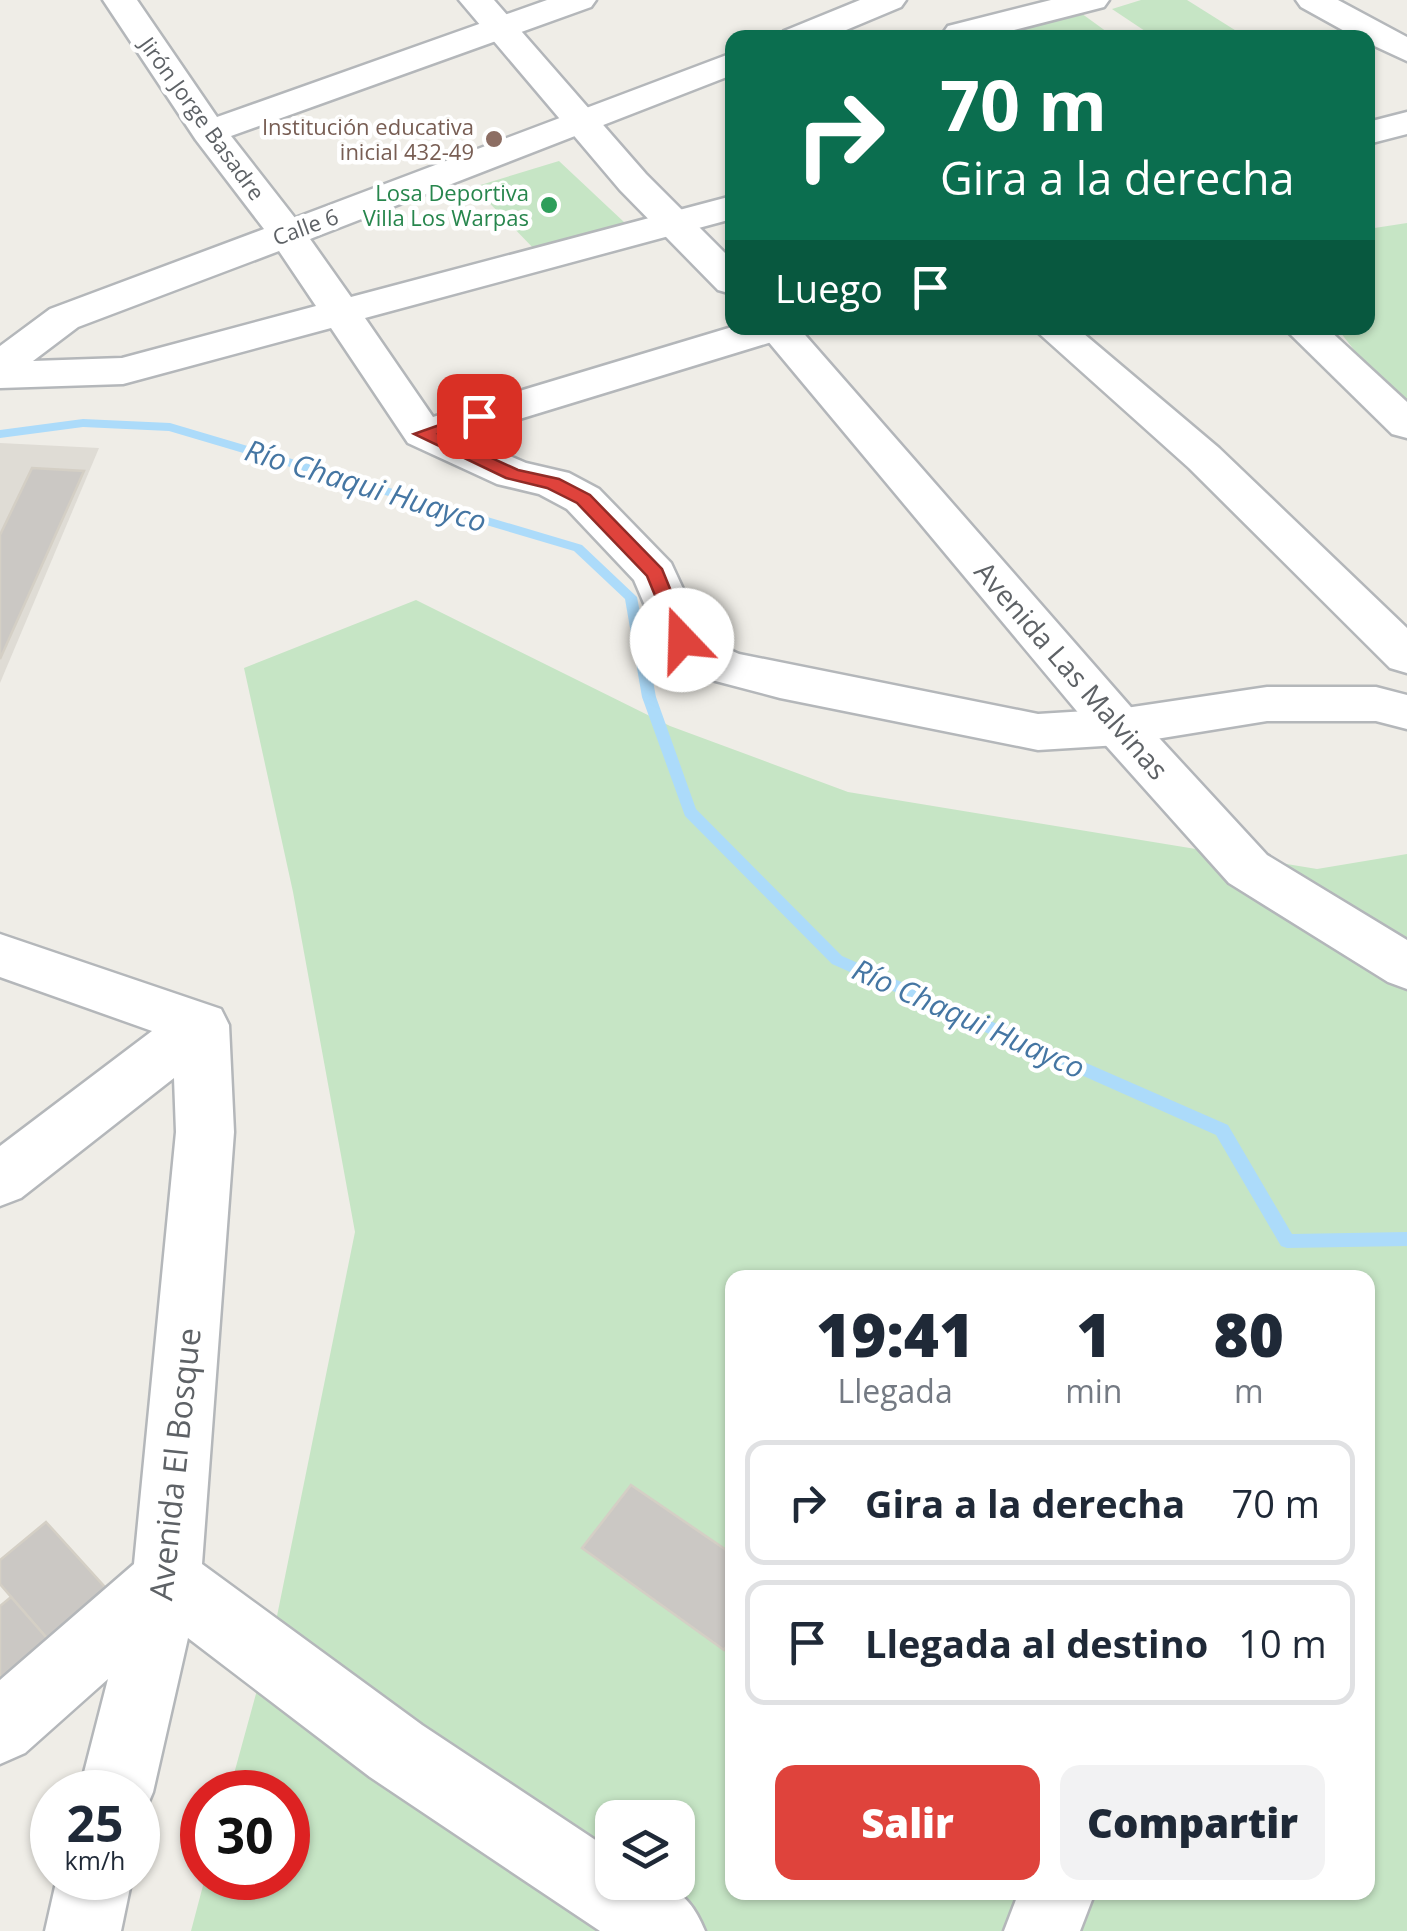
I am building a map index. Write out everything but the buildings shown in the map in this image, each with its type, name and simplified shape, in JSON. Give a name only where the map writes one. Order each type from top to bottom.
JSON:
[{"type":"street","name":"Jirón Jorge Basadre","points":[[120,0],[209,132],[287,233],[423,434]]},
{"type":"street","points":[[476,0],[672,222],[725,275]]},
{"type":"street","points":[[209,132],[579,0]]},
{"type":"street","points":[[844,30],[929,16],[1092,0]]},
{"type":"street","points":[[1313,0],[1355,30]]},
{"type":"street","points":[[1375,31],[1407,21]]},
{"type":"street","points":[[1375,40],[1407,51]]},
{"type":"street","name":"Calle 6","points":[[0,366],[64,318],[584,124],[725,66]]},
{"type":"street","points":[[1375,131],[1407,123]]},
{"type":"street","points":[[0,375],[123,371],[725,209]]},
{"type":"street","points":[[423,434],[753,335]]},
{"type":"street","name":"Avenida Las Malvinas","points":[[782,335],[1119,727],[1248,869],[1407,967]]},
{"type":"street","points":[[1061,335],[1204,458],[1407,656]]},
{"type":"street","points":[[1311,335],[1407,425]]},
{"type":"street","points":[[423,434],[513,474],[552,484],[583,499],[655,574],[682,640],[695,654],[780,681],[1038,732],[1119,727],[1267,704],[1376,704],[1407,712]]},
{"type":"street","points":[[0,955],[201,1024]]},
{"type":"street","points":[[0,1180],[201,1024]]},
{"type":"street","name":"Avenida El Bosque","points":[[121,1770],[167,1580],[206,1132],[201,1024]]},
{"type":"street","points":[[0,1728],[167,1580],[396,1751],[666,1931]]},
{"type":"street","points":[[82,1931],[90,1900]]},
{"type":"street","points":[[1042,1931],[1054,1900]]},
{"type":"shaded area","points":[[0,443],[99,448],[0,683]]},
{"type":"green space","points":[[1141,0],[1187,0],[1235,30],[1144,30],[1112,9]]},
{"type":"green space","points":[[1074,8],[1104,30],[997,30]]},
{"type":"green space","name":"Losa Deportiva Villa Los Warpas","points":[[559,161],[625,223],[537,252],[474,187]]},
{"type":"green space","points":[[1407,223],[1407,418],[1342,335],[1375,335],[1375,228]]},
{"type":"green space","points":[[416,600],[670,726],[848,792],[1317,869],[1407,854],[1407,1931],[191,1931],[199,1900],[310,1900],[310,1770],[235,1770],[276,1621],[355,1232],[293,892],[244,668]]},
{"type":"waterway","name":"Río Chaqui Huayco","points":[[0,434],[83,423],[170,427],[578,548],[631,597],[649,697],[690,812],[837,960],[1222,1130],[1287,1241],[1407,1239]]},
{"type":"place","name":"Institución educativa inicial 432-49","points":[[494,139]]},
{"type":"place","name":"Losa Deportiva Villa Los Warpas","points":[[549,205]]},
{"type":"route","points":[[479,416],[423,434],[513,474],[552,484],[583,499],[655,574],[682,640]]}]
